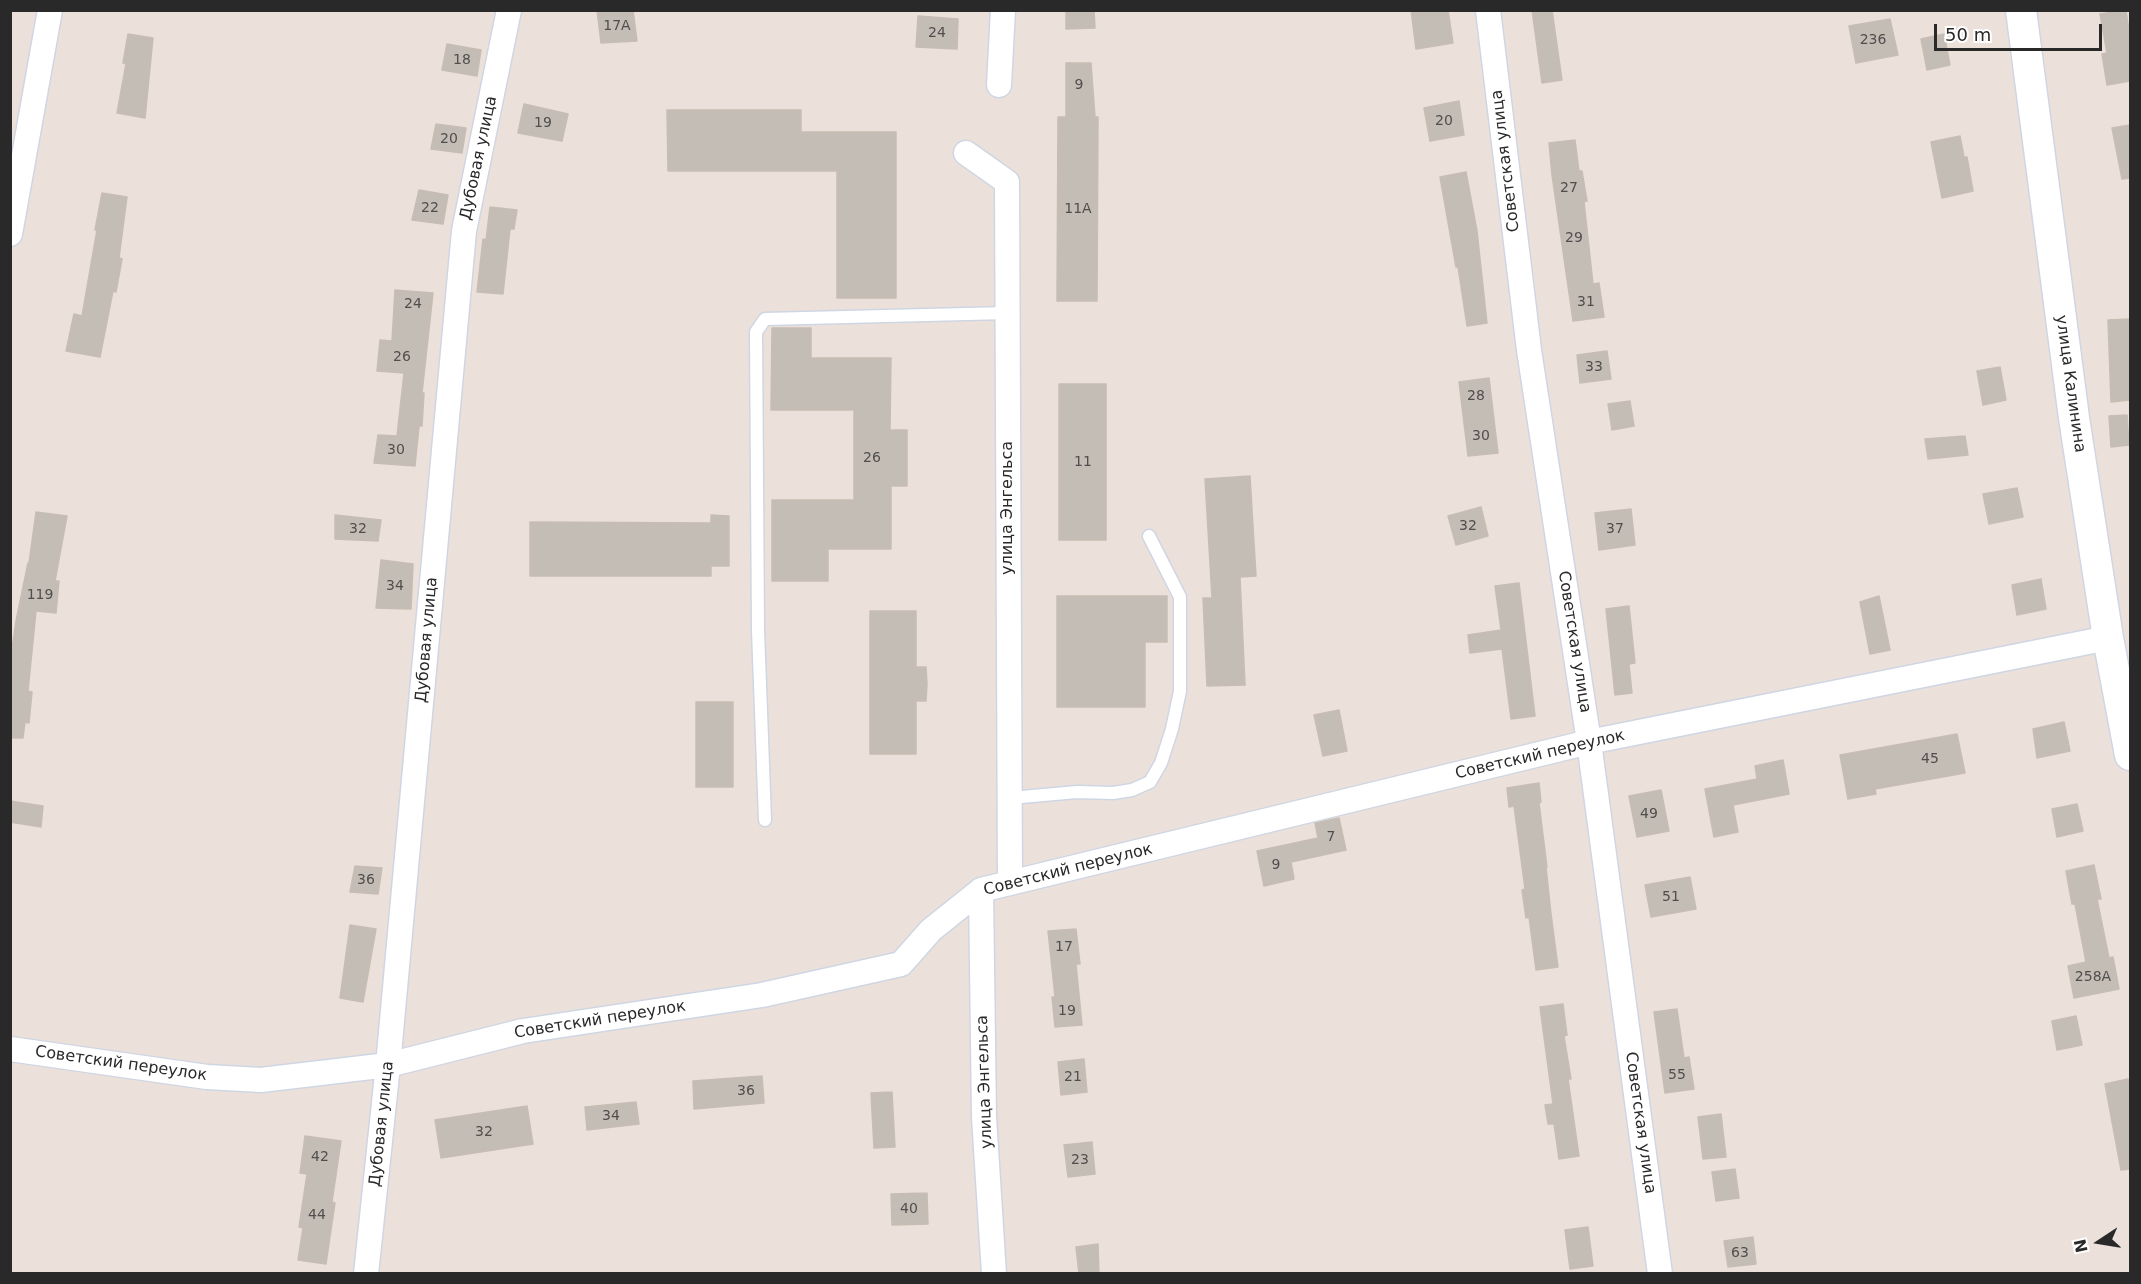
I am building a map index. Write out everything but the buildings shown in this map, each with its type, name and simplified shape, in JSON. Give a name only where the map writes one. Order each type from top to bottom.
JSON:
[{"type":"street","points":[[10,234],[50,10]]},
{"type":"street","name":"Дубовая улица","points":[[366,1274],[388,1065],[464,231],[509,10]]},
{"type":"street","points":[[999,85],[1003,10]]},
{"type":"street","name":"Советская улица","points":[[1488,10],[1529,350],[1589,742],[1660,1274]]},
{"type":"street","name":"улица Калинина","points":[[2021,10],[2074,418],[2108,638],[2130,755]]},
{"type":"street","name":"улица Энгельса","points":[[966,153],[1007,182],[1010,883]]},
{"type":"street","name":"Советский переулок","points":[[10,1049],[207,1077],[261,1080],[388,1065],[523,1031],[762,995],[901,964],[932,930],[981,890],[1589,742],[2108,638]]},
{"type":"street","name":"улица Энгельса","points":[[981,890],[984,1117],[994,1274]]},
{"type":"lane","points":[[765,820],[758,630],[756,332],[765,319],[1007,314]]},
{"type":"lane","points":[[1010,798],[1132,790],[1150,782],[1161,763],[1172,729],[1180,691],[1180,597],[1149,536]]}]
